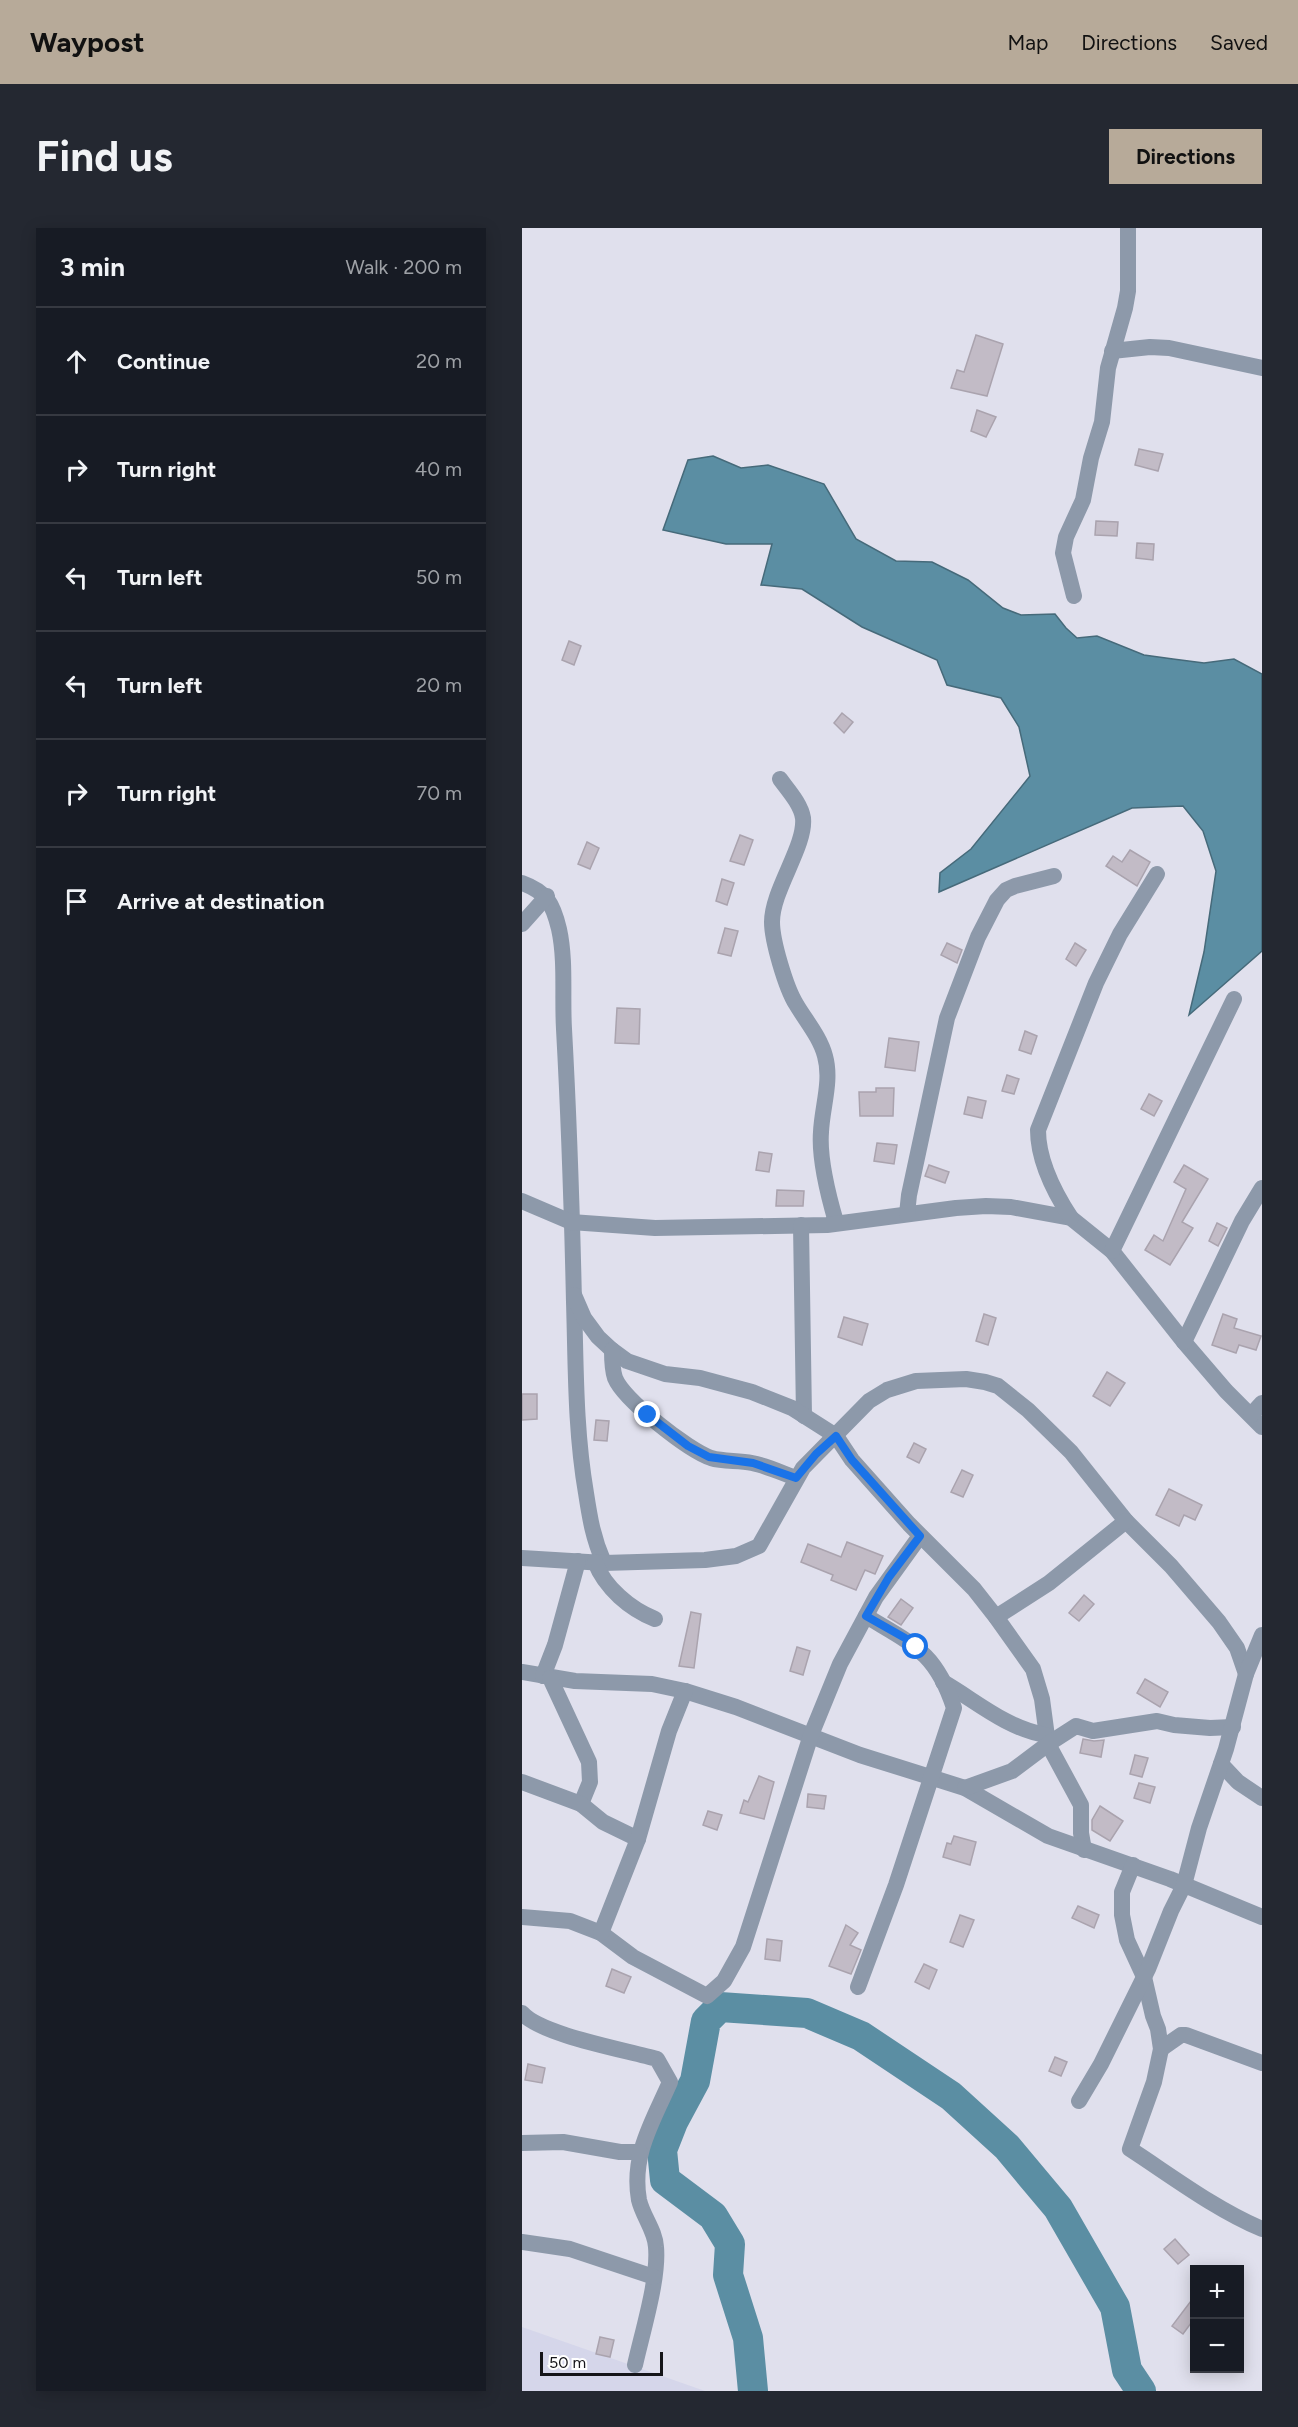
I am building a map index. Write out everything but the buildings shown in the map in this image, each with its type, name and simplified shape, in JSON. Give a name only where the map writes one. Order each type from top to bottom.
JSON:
[{"type":"street","points":[[1074,596],[1063,553],[1066,537],[1083,500],[1091,458],[1102,422],[1112,351],[1121,326],[1128,291],[1128,228]]},
{"type":"street","points":[[1112,351],[1150,347],[1176,349],[1262,368]]},
{"type":"street","points":[[780,779],[800,808],[803,819],[800,837],[774,907],[772,924],[789,991],[825,1054],[827,1088],[820,1134],[830,1203],[836,1222]]},
{"type":"street","points":[[1157,874],[1120,934],[1096,983],[1038,1130],[1038,1145],[1060,1200],[1071,1218],[1112,1251],[1226,1391],[1258,1415]]},
{"type":"street","points":[[907,1214],[944,1028],[978,937],[997,900],[1006,890],[1054,876]]},
{"type":"street","points":[[522,883],[547,896],[559,929],[563,954],[564,1026],[571,1136],[574,1366],[580,1456],[589,1522],[595,1542],[592,1562],[555,1645],[547,1677],[589,1762],[590,1782],[581,1804]]},
{"type":"street","points":[[522,924],[547,896]]},
{"type":"street","points":[[1112,1251],[1234,999]]},
{"type":"street","points":[[1184,1342],[1242,1221],[1262,1188]]},
{"type":"street","points":[[522,1201],[571,1222],[655,1228],[827,1225],[956,1208],[1011,1207],[1071,1218]]},
{"type":"street","points":[[801,1225],[804,1416]]},
{"type":"street","points":[[574,1295],[584,1318],[598,1337],[627,1361],[665,1374],[700,1378],[752,1392],[792,1408],[836,1436],[852,1460],[920,1536],[974,1589],[1032,1669],[1042,1699],[1046,1739],[1082,1805],[1084,1850]]},
{"type":"street","points":[[612,1350],[616,1379],[627,1395],[648,1415],[688,1446],[709,1457],[753,1463],[796,1478]]},
{"type":"street","points":[[522,1558],[592,1562],[705,1560],[736,1556],[759,1546],[770,1530],[796,1478],[816,1454],[869,1401],[887,1390],[915,1381],[966,1379],[985,1382],[998,1386],[1007,1393],[1061,1442],[1126,1521],[1171,1566],[1219,1622],[1237,1648],[1246,1674]]},
{"type":"street","points":[[996,1617],[1049,1583],[1126,1521]]},
{"type":"street","points":[[522,1917],[570,1921],[601,1933],[633,1956],[707,1996],[724,1981],[735,1964],[754,1914],[811,1735],[840,1664],[889,1577],[920,1536]]},
{"type":"street","points":[[592,1562],[621,1597],[643,1614],[655,1619]]},
{"type":"street","points":[[858,1987],[896,1885],[929,1778],[954,1708],[943,1682],[929,1659],[905,1638],[866,1616]]},
{"type":"street","points":[[1079,2101],[1101,2064],[1144,1977],[1184,1884],[1233,1727],[1246,1674],[1262,1635]]},
{"type":"street","points":[[522,1672],[585,1682],[636,1682],[685,1691],[764,1716],[860,1755],[965,1788],[1048,1836],[1134,1865],[1262,1917]]},
{"type":"street","points":[[943,1682],[998,1717],[1046,1739]]},
{"type":"street","points":[[601,1933],[638,1839],[669,1731],[685,1691]]},
{"type":"street","points":[[965,1788],[1012,1771],[1046,1739],[1076,1726],[1093,1731],[1157,1721],[1210,1728],[1233,1727]]},
{"type":"street","points":[[1221,1764],[1238,1782],[1262,1798]]},
{"type":"street","points":[[522,1782],[581,1804],[603,1822],[638,1839]]},
{"type":"street","points":[[1134,1865],[1122,1892],[1122,1914],[1127,1940],[1144,1977],[1161,2049],[1154,2082],[1130,2149],[1211,2202],[1262,2229]]},
{"type":"street","points":[[522,2013],[528,2019],[564,2033],[657,2059],[670,2082],[645,2133],[640,2152],[639,2197],[655,2236],[656,2249],[654,2277],[635,2365]]},
{"type":"street","points":[[1161,2049],[1181,2035],[1186,2035],[1262,2063]]},
{"type":"street","points":[[522,2143],[562,2142],[620,2152],[640,2152]]},
{"type":"street","points":[[522,2242],[570,2249],[654,2277]]},
{"type":"shaded area","points":[[522,2327],[705,2391],[522,2391]]},
{"type":"water","points":[[713,456],[741,468],[768,465],[824,484],[856,539],[896,561],[932,562],[968,580],[1003,608],[1021,615],[1055,614],[1077,638],[1097,636],[1144,655],[1173,659],[1204,663],[1234,659],[1262,674],[1262,951],[1189,1015],[1204,952],[1216,871],[1203,831],[1183,806],[1132,808],[939,892],[940,873],[971,849],[1030,776],[1019,727],[1001,698],[947,685],[937,660],[862,627],[802,589],[761,585],[772,544],[726,544],[663,530],[688,460]]},
{"type":"waterway","points":[[753,2391],[748,2338],[728,2275],[730,2244],[713,2216],[665,2180],[662,2150],[673,2122],[695,2081],[706,2021],[720,2007],[807,2013],[861,2036],[951,2096],[1007,2147],[1058,2208],[1115,2307],[1127,2370],[1141,2391]]},
{"type":"route","points":[[648,1415],[688,1446],[709,1457],[723,1461],[753,1463],[796,1478],[816,1454],[836,1436],[852,1460],[920,1536],[889,1577],[866,1616],[905,1638],[916,1647]]}]
